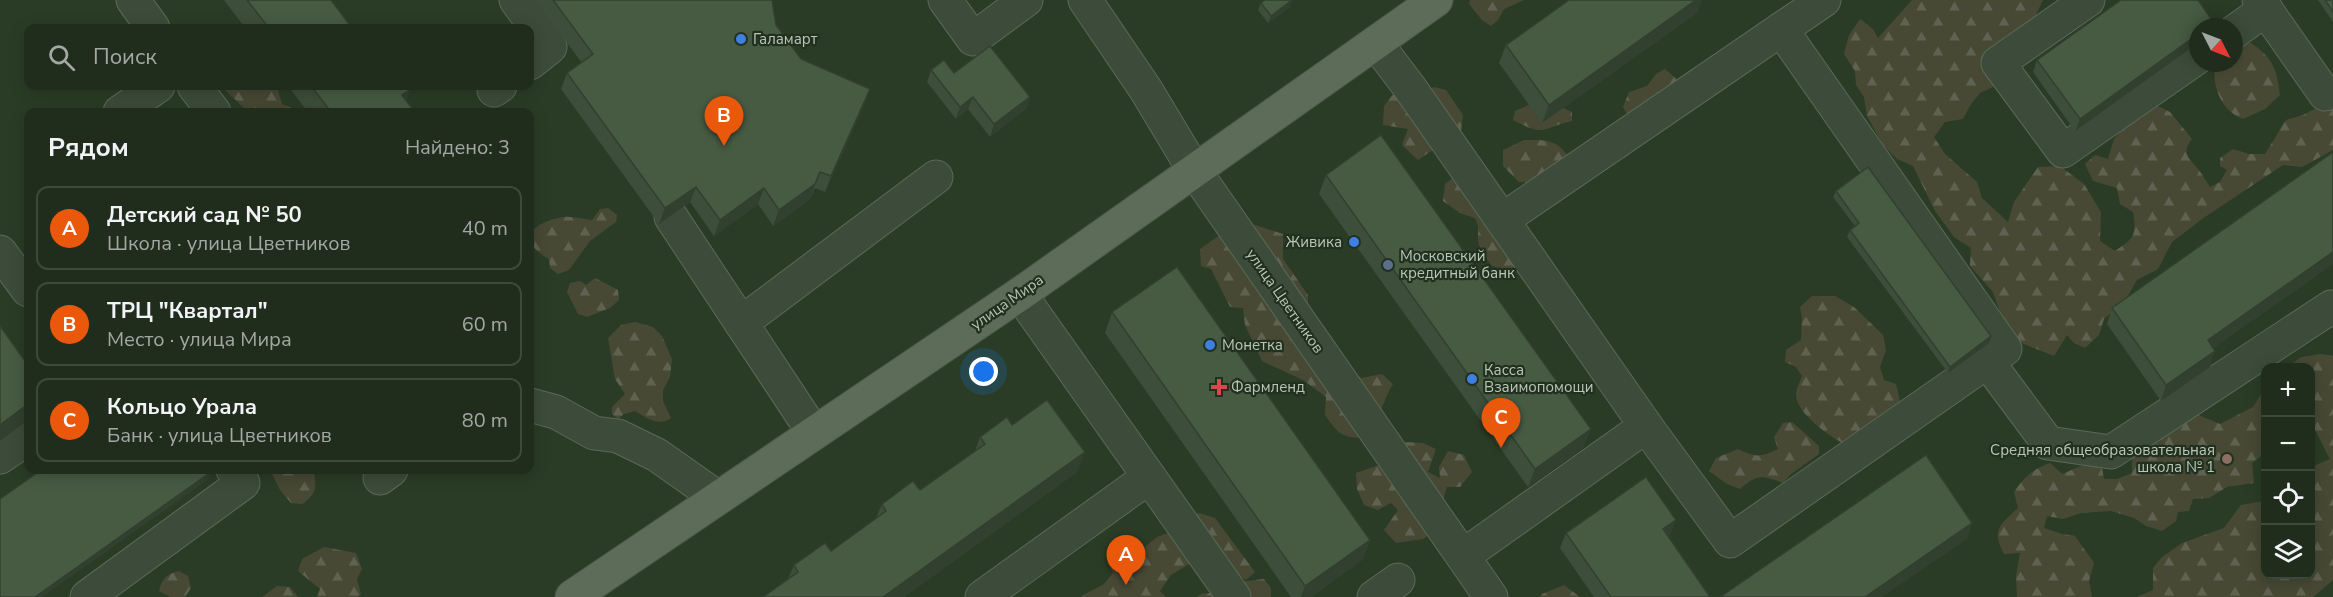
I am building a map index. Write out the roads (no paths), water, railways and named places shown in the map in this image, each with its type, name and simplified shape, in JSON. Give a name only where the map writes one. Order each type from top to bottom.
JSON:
[{"type":"main road","name":"улица Мира","points":[[572,597],[1020,294],[1436,0]]},
{"type":"street","points":[[133,0],[150,24]]},
{"type":"street","points":[[516,0],[533,24]]},
{"type":"street","points":[[945,0],[973,39],[1026,0]]},
{"type":"street","name":"улица Цветников","points":[[1085,0],[1146,90],[1194,170],[1491,597]]},
{"type":"street","points":[[1502,220],[1824,0]]},
{"type":"street","points":[[2088,0],[1998,63],[2063,151],[2189,63]]},
{"type":"street","points":[[2243,24],[2263,5],[2325,94]]},
{"type":"street","points":[[534,25],[550,47],[534,60]]},
{"type":"street","points":[[1376,43],[1646,426],[1730,541],[2005,349],[1781,29]]},
{"type":"street","points":[[126,108],[152,90]]},
{"type":"street","points":[[197,90],[211,108]]},
{"type":"street","points":[[741,323],[936,177]]},
{"type":"street","points":[[671,217],[814,433]]},
{"type":"street","points":[[0,252],[24,285]]},
{"type":"street","points":[[1020,294],[1234,597]]},
{"type":"street","points":[[1987,362],[2048,443],[2111,452],[2331,308],[2333,310]]},
{"type":"street","points":[[534,406],[556,412],[594,432],[618,436],[657,455],[718,498]]},
{"type":"street","points":[[1462,556],[1646,426]]},
{"type":"street","points":[[0,458],[24,441]]},
{"type":"street","points":[[87,597],[243,483],[236,474]]},
{"type":"street","points":[[982,597],[1149,477]]},
{"type":"place","name":"Галамарт","points":[[741,39]]},
{"type":"place","name":"ТРЦ \"Квартал\"","points":[[724,146]]},
{"type":"place","name":"Живика","points":[[1354,242]]},
{"type":"place","name":"Московский кредитный банк","points":[[1388,265]]},
{"type":"place","name":"Монетка","points":[[1210,345]]},
{"type":"place","name":"Касса Взаимопомощи","points":[[1472,379]]},
{"type":"place","name":"Фармленд","points":[[1219,387]]},
{"type":"place","name":"Кольцо Урала","points":[[1501,448]]},
{"type":"place","name":"Средняя общеобразовательная школа № 1","points":[[2227,459]]},
{"type":"place","name":"Детский сад № 50","points":[[1126,585]]}]
